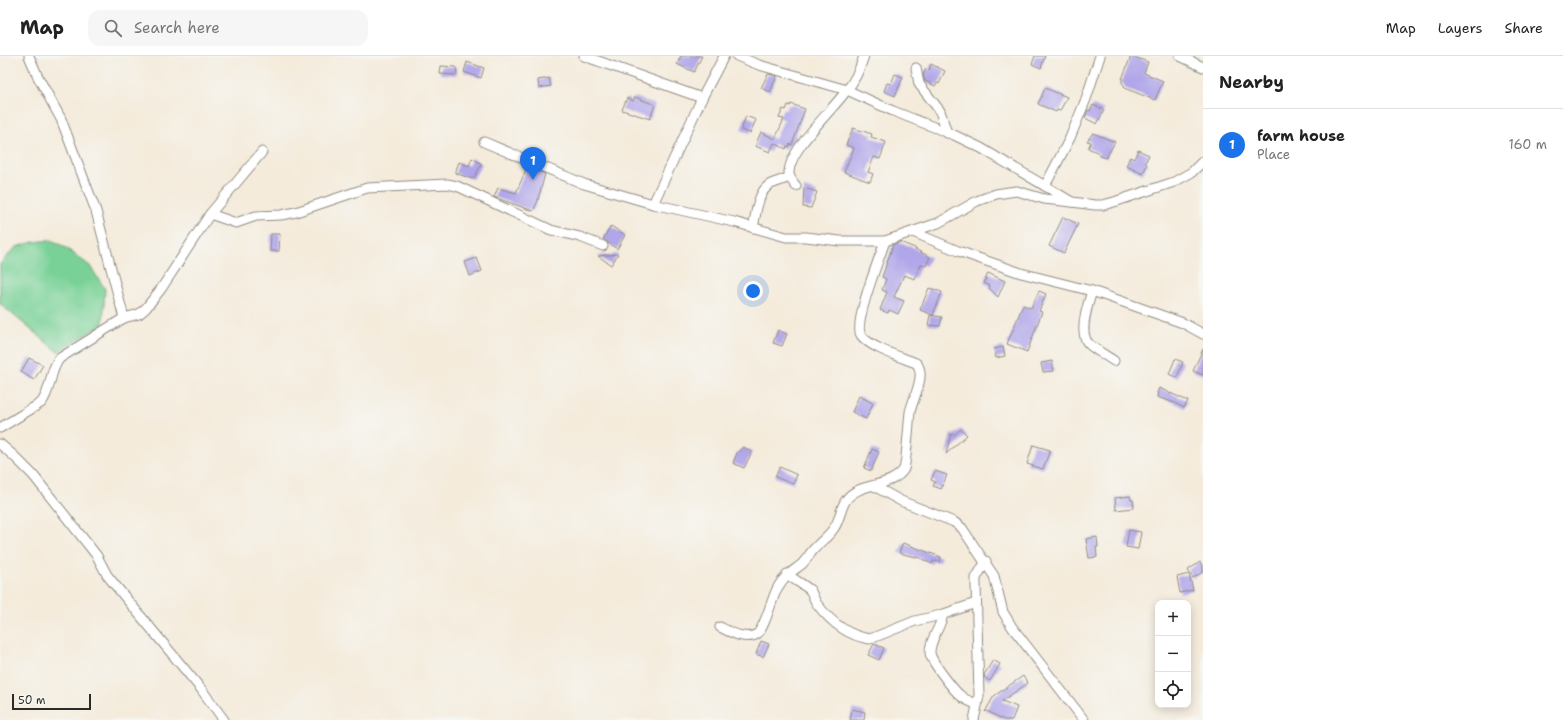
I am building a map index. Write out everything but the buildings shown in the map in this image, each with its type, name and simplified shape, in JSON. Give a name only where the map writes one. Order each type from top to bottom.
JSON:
[{"type":"street","points":[[29,56],[38,77],[61,119],[96,211],[124,318]]},
{"type":"street","points":[[584,56],[672,86],[702,98]]},
{"type":"street","points":[[653,204],[702,98],[724,56]]},
{"type":"street","points":[[737,56],[759,65],[847,90],[947,133],[981,148],[1072,202]]},
{"type":"street","points":[[796,186],[790,178],[790,168],[797,151],[847,90],[859,71],[864,56]]},
{"type":"street","points":[[1045,186],[1070,138],[1086,99],[1100,56]]},
{"type":"street","points":[[1180,56],[1203,67]]},
{"type":"street","points":[[916,68],[919,84],[940,111],[947,133]]},
{"type":"street","points":[[484,142],[584,184],[653,204],[734,222],[786,237],[806,237],[840,241],[885,241],[938,223],[966,206],[996,194],[1017,191],[1044,199],[1103,205],[1174,182],[1192,172],[1203,161]]},
{"type":"street","points":[[0,428],[41,403],[46,397],[55,364],[60,358],[124,318],[138,314],[151,301],[161,289],[210,214],[262,152]]},
{"type":"street","points":[[753,228],[760,198],[764,190],[772,183],[790,178]]},
{"type":"street","points":[[210,214],[236,223],[256,216],[281,215],[296,212],[367,188],[447,184],[457,186],[551,230],[580,237],[603,246]]},
{"type":"street","points":[[913,232],[1021,273],[1092,291],[1183,323],[1203,334]]},
{"type":"street","points":[[720,627],[737,635],[749,636],[758,633],[764,622],[777,588],[787,574],[807,559],[814,549],[835,527],[845,501],[860,490],[894,478],[904,467],[910,410],[921,375],[920,369],[916,363],[871,344],[861,334],[859,325],[865,301],[885,241]]},
{"type":"street","points":[[1092,291],[1087,307],[1084,335],[1085,340],[1114,361]]},
{"type":"street","points":[[0,444],[37,480],[97,556],[107,575],[197,684],[224,720]]},
{"type":"street","points":[[874,486],[901,501],[954,522],[962,528],[986,561],[994,576],[1003,612],[1009,622],[1084,720]]},
{"type":"street","points":[[974,720],[979,696],[976,578],[986,561]]},
{"type":"street","points":[[787,574],[810,590],[814,600],[827,616],[838,626],[864,638],[870,639],[915,621],[943,614],[976,603]]},
{"type":"street","points":[[943,614],[930,653],[937,666],[960,696],[977,705]]},
{"type":"green space","points":[[52,240],[66,248],[90,266],[105,289],[103,324],[58,352],[0,304],[0,264],[16,247],[33,242]]},
{"type":"place","name":"farm house","points":[[533,180]]}]
